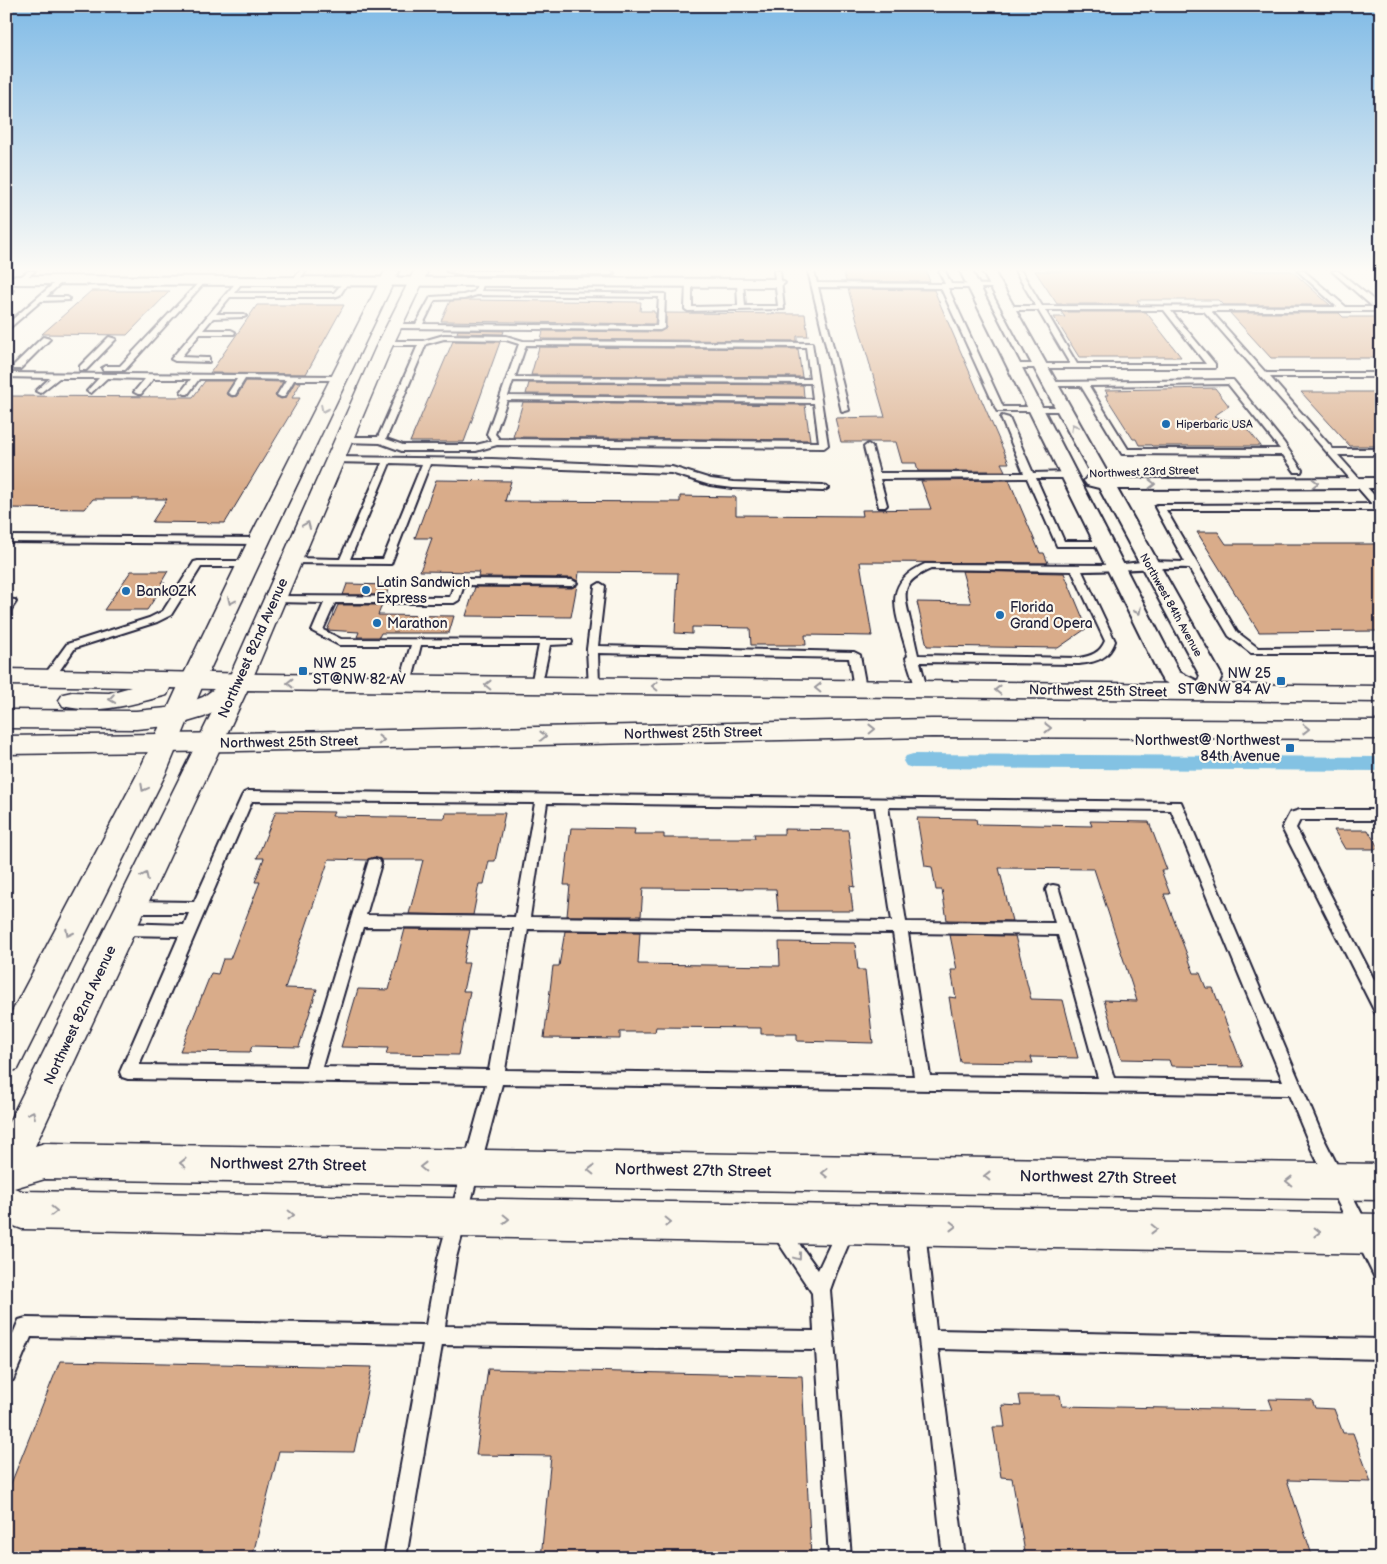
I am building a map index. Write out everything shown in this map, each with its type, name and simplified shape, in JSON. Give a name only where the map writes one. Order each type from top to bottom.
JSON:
[{"type":"street","points":[[6,1058],[165,744],[248,564],[356,344]]},
{"type":"street","name":"Northwest 82nd Avenue","points":[[6,1154],[16,1147],[240,682],[386,344]]},
{"type":"street","points":[[1004,344],[1171,676],[1229,703],[1256,709],[1381,712]]},
{"type":"street","name":"Northwest 84th Avenue","points":[[1029,344],[1211,676],[1204,693]]},
{"type":"street","points":[[309,440],[344,440]]},
{"type":"street","name":"Northwest 23rd Street","points":[[1102,478],[1121,470],[1381,470]]},
{"type":"street","name":"Northwest 23rd Street","points":[[1070,475],[1102,478],[1381,483]]},
{"type":"street","name":"Northwest 25th Street","points":[[6,677],[240,682],[1381,694]]},
{"type":"street","points":[[6,700],[109,701],[193,680]]},
{"type":"street","points":[[6,719],[136,720],[178,716],[212,703],[240,682]]},
{"type":"street","points":[[806,730],[834,717],[851,713],[858,704],[860,688]]},
{"type":"street","points":[[1117,728],[1142,715],[1165,713],[1190,706],[1204,693]]},
{"type":"street","name":"Northwest 25th Street","points":[[6,745],[210,744],[806,730],[1117,728],[1381,730]]},
{"type":"street","points":[[6,732],[111,735],[165,744]]},
{"type":"street","name":"Northwest 27th Street","points":[[6,1172],[45,1161],[1381,1182]]},
{"type":"street","points":[[6,1204],[22,1210],[1372,1233]]},
{"type":"lane","points":[[17,367],[41,344]]},
{"type":"lane","points":[[83,368],[107,344]]},
{"type":"lane","points":[[6,367],[122,368],[144,344]]},
{"type":"lane","points":[[188,344],[175,360],[206,360]]},
{"type":"lane","points":[[381,440],[423,344]]},
{"type":"lane","points":[[497,442],[491,434],[523,344]]},
{"type":"lane","points":[[344,440],[381,440],[402,448],[476,448],[497,442],[824,445],[809,345],[664,344]]},
{"type":"lane","points":[[829,344],[844,410]]},
{"type":"lane","points":[[971,344],[1000,409],[1064,409]]},
{"type":"lane","points":[[1061,344],[1075,366]]},
{"type":"lane","points":[[1015,366],[1212,366],[1194,344]]},
{"type":"lane","points":[[1237,344],[1380,507]]},
{"type":"lane","points":[[1264,375],[1381,375]]},
{"type":"lane","points":[[8,376],[339,378]]},
{"type":"lane","points":[[40,391],[56,376]]},
{"type":"lane","points":[[91,392],[105,376]]},
{"type":"lane","points":[[138,392],[151,376]]},
{"type":"lane","points":[[185,392],[196,377]]},
{"type":"lane","points":[[232,394],[243,377]]},
{"type":"lane","points":[[280,395],[291,378]]},
{"type":"lane","points":[[511,379],[814,381]]},
{"type":"lane","points":[[1050,384],[1230,382],[1298,470]]},
{"type":"lane","points":[[1084,384],[1125,452],[1285,452]]},
{"type":"lane","points":[[503,398],[818,401]]},
{"type":"lane","points":[[1005,418],[1060,544],[1105,544]]},
{"type":"lane","points":[[868,447],[882,505]]},
{"type":"lane","points":[[1332,452],[1381,452]]},
{"type":"lane","points":[[335,460],[492,462],[672,470],[710,482],[733,485],[823,488]]},
{"type":"lane","points":[[344,561],[387,461]]},
{"type":"lane","points":[[292,560],[387,562],[427,461]]},
{"type":"lane","points":[[875,476],[1070,475]]},
{"type":"lane","points":[[1380,507],[1160,507],[1232,634],[1256,651],[1381,650]]},
{"type":"lane","points":[[6,539],[259,541]]},
{"type":"lane","points":[[49,677],[72,646],[153,620],[167,613],[198,564],[248,564]]},
{"type":"lane","points":[[921,689],[912,658],[899,597],[900,587],[906,578],[916,571],[930,566],[1116,568],[1149,564],[1192,565]]},
{"type":"lane","points":[[912,658],[1080,661],[1102,655],[1108,649],[1110,641],[1076,568]]},
{"type":"lane","points":[[275,599],[454,600],[460,582],[572,583]]},
{"type":"lane","points":[[593,686],[592,649],[600,586]]},
{"type":"lane","points":[[331,600],[318,631],[339,642],[567,642]]},
{"type":"lane","points":[[6,602],[11,602],[6,609]]},
{"type":"lane","points":[[405,684],[417,642]]},
{"type":"lane","points":[[536,685],[544,642]]},
{"type":"lane","points":[[592,649],[854,655],[860,688]]},
{"type":"lane","points":[[1294,1088],[128,1072],[188,930],[248,796],[1176,805],[1317,1142],[1338,1182],[1372,1233],[1381,1272]]},
{"type":"lane","points":[[395,1558],[447,1258],[496,1076],[542,798]]},
{"type":"lane","points":[[881,803],[923,1082]]},
{"type":"lane","points":[[1381,815],[1300,814],[1295,816],[1290,828],[1381,1009]]},
{"type":"lane","points":[[312,1074],[374,864]]},
{"type":"lane","points":[[1053,890],[1108,1086]]},
{"type":"lane","points":[[126,918],[198,908]]},
{"type":"lane","points":[[126,918],[188,930]]},
{"type":"lane","points":[[357,921],[1064,929]]},
{"type":"lane","points":[[774,1224],[821,1290]]},
{"type":"lane","points":[[840,1558],[821,1290],[827,1271],[848,1225]]},
{"type":"lane","points":[[915,1225],[954,1558]]},
{"type":"lane","points":[[6,1373],[26,1327],[826,1341]]},
{"type":"lane","points":[[929,1339],[1381,1349]]},
{"type":"building","points":[[230,344],[323,344],[306,374],[210,373]]},
{"type":"building","points":[[452,344],[499,344],[464,442],[410,442]]},
{"type":"building","points":[[864,344],[957,344],[1009,463],[1001,463],[1005,471],[918,471],[916,463],[902,463],[896,442],[841,442],[835,418],[885,417]]},
{"type":"building","points":[[1071,344],[1171,344],[1181,357],[1079,357]]},
{"type":"building","points":[[1258,344],[1381,344],[1381,358],[1271,358]]},
{"type":"building","points":[[539,347],[798,349],[802,377],[531,375]]},
{"type":"building","points":[[205,381],[234,381],[226,394],[232,397],[237,396],[246,381],[283,382],[275,396],[281,399],[286,398],[295,382],[301,382],[292,398],[300,398],[225,523],[152,522],[167,499],[93,499],[85,509],[6,508],[6,396],[193,397]]},
{"type":"building","points":[[529,383],[803,385],[804,397],[526,394]]},
{"type":"building","points":[[1215,388],[1229,406],[1214,416],[1245,426],[1261,446],[1139,445],[1136,439],[1133,439],[1105,395],[1108,395],[1105,390]]},
{"type":"building","points":[[1301,392],[1381,392],[1381,446],[1350,446]]},
{"type":"building","points":[[523,402],[805,405],[810,440],[513,437]]},
{"type":"building","points":[[436,480],[511,481],[505,501],[680,502],[680,496],[736,497],[736,515],[863,516],[862,510],[931,509],[921,481],[1009,480],[1040,553],[1044,553],[1048,563],[860,562],[872,636],[805,635],[806,645],[751,645],[750,628],[692,627],[692,634],[675,633],[678,573],[579,572],[578,581],[572,578],[478,577],[479,572],[420,571],[432,538],[415,538]]},
{"type":"building","points":[[1197,532],[1218,532],[1226,544],[1381,544],[1381,631],[1259,632]]},
{"type":"building","name":"BankOZK","points":[[131,571],[168,571],[161,583],[165,583],[147,610],[104,610]]},
{"type":"building","name":"Florida Grand Opera","points":[[962,571],[1064,573],[1087,628],[1058,648],[927,646],[917,602],[971,603]]},
{"type":"building","name":"Latin Sandwich Express","points":[[347,584],[390,585],[386,595],[343,595]]},
{"type":"building","points":[[577,585],[571,617],[466,616],[475,587],[572,588]]},
{"type":"building","points":[[338,605],[382,605],[378,615],[454,616],[449,633],[381,633],[379,637],[357,637],[359,632],[327,630]]},
{"type":"building","points":[[276,811],[334,812],[332,816],[445,818],[446,813],[505,813],[495,861],[489,861],[484,884],[479,884],[473,915],[409,914],[423,860],[381,860],[374,857],[367,860],[329,859],[285,988],[317,989],[299,1047],[252,1046],[250,1052],[180,1051],[211,973],[218,974],[223,959],[230,959],[260,882],[255,882],[264,858],[257,858]]},
{"type":"building","points":[[917,818],[976,819],[977,824],[1092,826],[1090,821],[1149,822],[1167,870],[1161,870],[1170,894],[1164,894],[1194,973],[1200,973],[1206,988],[1213,988],[1243,1067],[1171,1066],[1169,1060],[1121,1059],[1104,1000],[1137,1001],[1094,869],[999,868],[1012,921],[947,920],[942,890],[936,890],[932,867],[925,866]]},
{"type":"building","points":[[571,828],[635,829],[634,834],[664,834],[664,838],[755,838],[754,834],[784,834],[784,829],[848,830],[855,887],[850,886],[853,911],[778,911],[776,889],[643,888],[641,916],[567,916],[570,885],[564,885]]},
{"type":"building","points":[[1334,830],[1368,830],[1379,849],[1345,849]]},
{"type":"building","points":[[405,929],[470,930],[463,963],[469,963],[463,991],[470,991],[458,1055],[386,1054],[388,1048],[341,1047],[358,989],[389,990]]},
{"type":"building","points":[[565,931],[640,932],[638,964],[780,966],[779,942],[855,943],[858,970],[865,970],[873,1043],[797,1041],[797,1034],[761,1034],[761,1028],[656,1027],[655,1032],[620,1032],[620,1039],[544,1038],[553,966],[559,966]]},
{"type":"building","points":[[950,935],[1015,936],[1031,999],[1063,1000],[1078,1058],[1031,1057],[1033,1063],[960,1062],[949,997],[956,998],[951,970],[957,970]]},
{"type":"building","points":[[60,1361],[372,1367],[354,1452],[279,1451],[252,1558],[6,1558],[6,1496]]},
{"type":"building","points":[[488,1369],[802,1376],[811,1558],[541,1558],[551,1456],[476,1455]]},
{"type":"building","points":[[1019,1395],[1060,1395],[1062,1406],[1273,1410],[1269,1399],[1312,1400],[1315,1408],[1334,1409],[1343,1433],[1353,1433],[1371,1482],[1287,1480],[1313,1558],[1026,1558],[1012,1478],[1001,1477],[993,1427],[1005,1427],[1002,1405],[1021,1406]]},
{"type":"waterway","points":[[913,761],[1381,764]]},
{"type":"place","name":"Hiperbaric USA","points":[[1166,424]]},
{"type":"place","name":"Latin Sandwich Express","points":[[366,590]]},
{"type":"place","name":"BankOZK","points":[[126,591]]},
{"type":"place","name":"Florida Grand Opera","points":[[1000,615]]},
{"type":"place","name":"Marathon","points":[[377,623]]},
{"type":"place","name":"NW 25 ST@NW 82 AV","points":[[303,671]]},
{"type":"place","name":"NW 25 ST@NW 84 AV","points":[[1281,681]]},
{"type":"place","name":"Northwest@ Northwest 84th Avenue","points":[[1290,748]]}]
